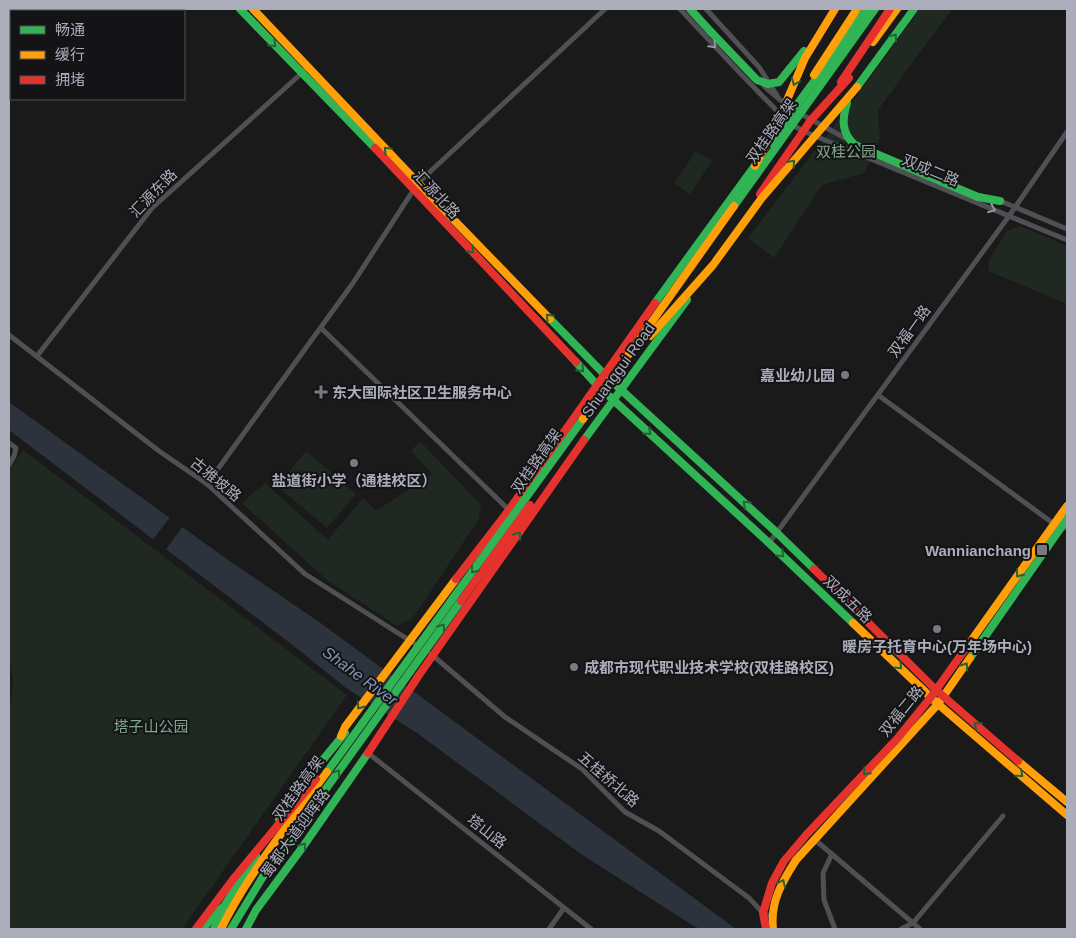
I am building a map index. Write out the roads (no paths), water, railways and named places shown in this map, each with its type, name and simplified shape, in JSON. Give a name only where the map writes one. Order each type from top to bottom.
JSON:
[{"type":"main road","name":"汇源北路","points":[[240,9],[620,389]]},
{"type":"main road","name":"汇源北路","points":[[253,9],[612,400]]},
{"type":"main road","points":[[690,9],[757,80],[769,84],[774,84],[784,77],[835,9]]},
{"type":"main road","name":"Shuanggui Road","points":[[341,736],[396,658],[509,510],[787,120],[823,60],[857,9]]},
{"type":"main road","points":[[793,110],[866,9]]},
{"type":"main road","name":"双桂路高架","points":[[231,929],[264,875],[513,530],[648,333],[875,9]]},
{"type":"main road","name":"双桂路高架","points":[[221,929],[245,886],[883,9]]},
{"type":"main road","points":[[811,120],[841,82],[890,9]]},
{"type":"main road","name":"Shuanggui Road","points":[[368,753],[420,675],[612,400],[678,314],[803,131],[841,88],[897,9]]},
{"type":"main road","points":[[648,333],[713,265],[761,199],[848,98],[914,9]]},
{"type":"main road","points":[[648,333],[766,148],[796,79],[820,31]]},
{"type":"main road","points":[[848,98],[842,119],[844,132],[852,144],[978,197],[1000,201]]},
{"type":"main road","name":"双成五路","points":[[620,389],[776,532],[936,690],[1067,802]]},
{"type":"main road","name":"双成五路","points":[[612,400],[769,542],[938,704],[1067,815]]},
{"type":"main road","name":"双福二路","points":[[766,914],[784,878],[796,860],[944,696],[1061,526],[1067,506]]},
{"type":"main road","name":"双福二路","points":[[766,929],[766,914],[772,882],[784,861],[807,834],[898,739],[1067,520]]},
{"type":"main road","points":[[368,753],[364,740],[368,727],[409,669],[414,652],[409,641]]},
{"type":"main road","points":[[341,736],[346,733],[357,735],[363,741],[368,753]]},
{"type":"main road","name":"蜀都大道迎晖路","points":[[214,929],[225,906],[299,789],[341,736]]},
{"type":"main road","points":[[196,929],[235,877],[349,742]]},
{"type":"main road","name":"蜀都大道迎晖路","points":[[246,929],[256,910],[368,753]]},
{"type":"main road","points":[[203,929],[213,916],[225,906]]},
{"type":"main road","name":"双福二路","points":[[766,914],[773,929]]},
{"type":"street","points":[[207,484],[353,283],[417,186],[605,9]]},
{"type":"street","name":"双成二路","points":[[680,9],[787,120],[803,131],[1067,240]]},
{"type":"street","points":[[696,9],[780,101]]},
{"type":"street","points":[[706,9],[760,67],[780,101]]},
{"type":"street","name":"汇源东路","points":[[37,356],[152,208],[308,67]]},
{"type":"street","name":"双成二路","points":[[780,101],[838,135],[1067,229]]},
{"type":"street","name":"双福一路","points":[[769,542],[1009,216],[1067,132]]},
{"type":"street","points":[[321,328],[509,510]]},
{"type":"street","name":"古雅坡路","points":[[9,336],[158,451],[207,484],[305,574],[409,641]]},
{"type":"street","points":[[878,396],[1061,526]]},
{"type":"street","points":[[9,443],[16,448],[9,465]]},
{"type":"street","name":"五桂桥北路","points":[[409,641],[434,656],[505,717],[582,769],[625,812],[659,831],[749,898],[766,914]]},
{"type":"street","name":"塔山路","points":[[368,753],[591,929]]},
{"type":"street","points":[[901,929],[913,923],[1003,816]]},
{"type":"street","points":[[807,834],[920,929]]},
{"type":"street","points":[[832,854],[823,873],[824,900],[834,929]]},
{"type":"street","points":[[549,929],[564,908]]},
{"type":"water","name":"Shahe River","points":[[9,402],[224,557],[322,624],[736,929],[700,929],[692,925],[581,854],[417,733],[346,688],[299,650],[9,430]]},
{"type":"place","name":"嘉业幼儿园","points":[[845,375]]},
{"type":"place","name":"东大国际社区卫生服务中心","points":[[321,392]]},
{"type":"place","name":"盐道街小学（通桂校区）","points":[[354,463]]},
{"type":"place","name":"Wannianchang","points":[[1042,550]]},
{"type":"place","name":"暖房子托育中心(万年场中心)","points":[[937,629]]},
{"type":"place","name":"成都市现代职业技术学校(双桂路校区)","points":[[574,667]]},
{"type":"park label","name":"双桂公园","points":[[846,151]]},
{"type":"park label","name":"塔子山公园","points":[[151,726]]}]
